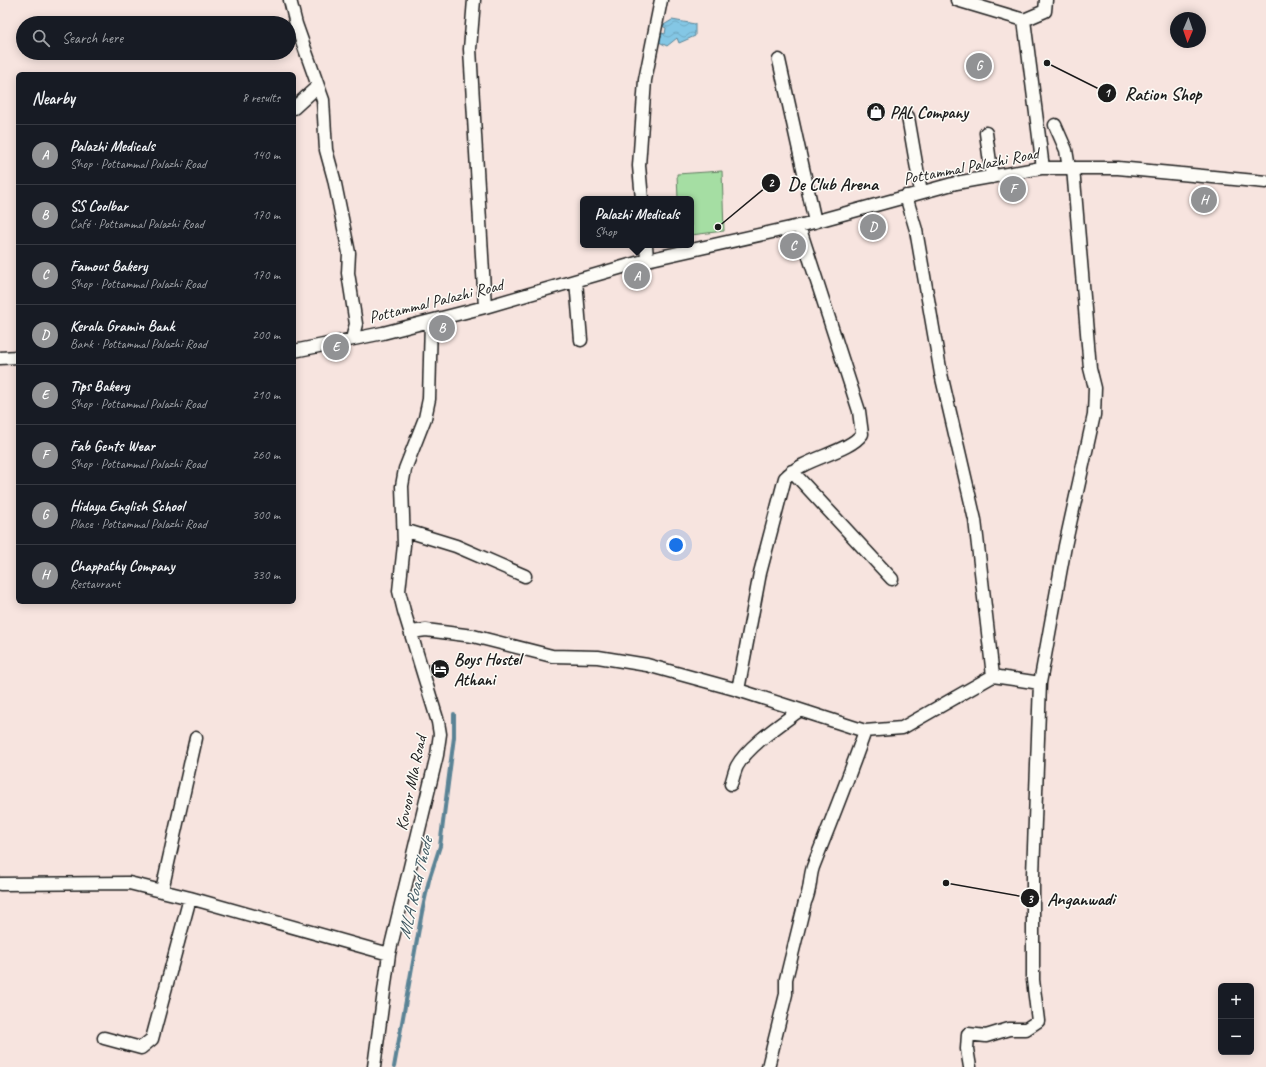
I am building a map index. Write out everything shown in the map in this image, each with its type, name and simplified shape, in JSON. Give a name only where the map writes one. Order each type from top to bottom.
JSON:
[{"type":"street","points":[[290,0],[294,16]]},
{"type":"street","points":[[474,0],[470,49],[485,308]]},
{"type":"street","points":[[642,196],[639,166],[645,80],[660,0]]},
{"type":"street","points":[[957,0],[1024,20],[1045,11],[1046,0]]},
{"type":"street","points":[[1024,20],[1043,168]]},
{"type":"street","points":[[296,24],[323,100],[326,150],[334,179],[349,252],[348,273],[356,324],[352,339]]},
{"type":"street","points":[[779,60],[815,222]]},
{"type":"street","points":[[296,106],[318,86]]},
{"type":"street","points":[[908,117],[921,192]]},
{"type":"street","points":[[970,1067],[967,1048],[968,1034],[986,1036],[1009,1029],[1026,1029],[1038,1021],[1033,980],[1033,875],[1040,683],[1065,546],[1094,414],[1095,388],[1090,368],[1071,168],[1066,150],[1055,125]]},
{"type":"street","points":[[986,133],[992,177]]},
{"type":"street","name":"Pottammal Palazhi Road","points":[[296,351],[383,333],[485,308],[647,260],[799,226],[956,183],[1043,168],[1118,168],[1266,182]]},
{"type":"street","points":[[906,196],[916,230],[941,374],[975,520],[993,676]]},
{"type":"street","points":[[738,690],[760,573],[768,537],[785,478],[792,471],[848,444],[862,434],[859,411],[799,226]]},
{"type":"street","points":[[646,248],[647,260]]},
{"type":"street","points":[[576,282],[581,340]]},
{"type":"street","name":"Kovoor Mla Road","points":[[374,1067],[389,954],[437,755],[440,734],[438,722],[399,591],[404,545],[402,486],[405,470],[425,418],[429,399],[431,321]]},
{"type":"street","points":[[0,358],[16,357]]},
{"type":"street","points":[[792,471],[892,578]]},
{"type":"street","points":[[404,530],[456,546],[525,576]]},
{"type":"street","points":[[411,632],[426,630],[473,636],[552,656],[598,657],[670,670],[738,690],[865,731],[902,728],[993,676],[1040,683]]},
{"type":"street","points":[[731,784],[737,767],[743,757],[755,745],[800,710]]},
{"type":"street","points":[[768,1067],[786,994],[786,979],[805,902],[809,893],[812,869],[845,787],[865,731]]},
{"type":"street","points":[[162,890],[196,738]]},
{"type":"street","points":[[0,884],[129,883],[162,890],[389,954]]},
{"type":"street","points":[[104,1038],[141,1048],[152,1039],[190,898]]},
{"type":"green space","points":[[722,171],[724,231],[694,235],[694,196],[678,196],[677,174]]},
{"type":"water","points":[[672,20],[695,24],[695,36],[679,43],[677,38],[667,46],[659,42],[662,33],[665,34],[666,28],[662,26]]},
{"type":"waterway","name":"MLA Road Thode","points":[[394,1067],[422,912],[429,880],[440,846],[454,737],[454,714]]},
{"type":"place","name":"Ration Shop","points":[[1047,63]]},
{"type":"place","name":"Hidaya English School","points":[[979,66]]},
{"type":"place","name":"PAL Company","points":[[876,112]]},
{"type":"place","name":"Fab Gents Wear","points":[[1013,189]]},
{"type":"place","name":"Chappathy Company","points":[[1204,200]]},
{"type":"place","name":"De Club Arena","points":[[718,227]]},
{"type":"place","name":"Kerala Gramin Bank","points":[[873,227]]},
{"type":"place","name":"Famous Bakery","points":[[793,246]]},
{"type":"place","name":"Palazhi Medicals","points":[[637,276]]},
{"type":"place","name":"SS Coolbar","points":[[442,328]]},
{"type":"place","name":"Tips Bakery","points":[[336,347]]},
{"type":"place","name":"Boys Hostel Athani","points":[[440,669]]},
{"type":"place","name":"Anganwadi","points":[[946,883]]}]
